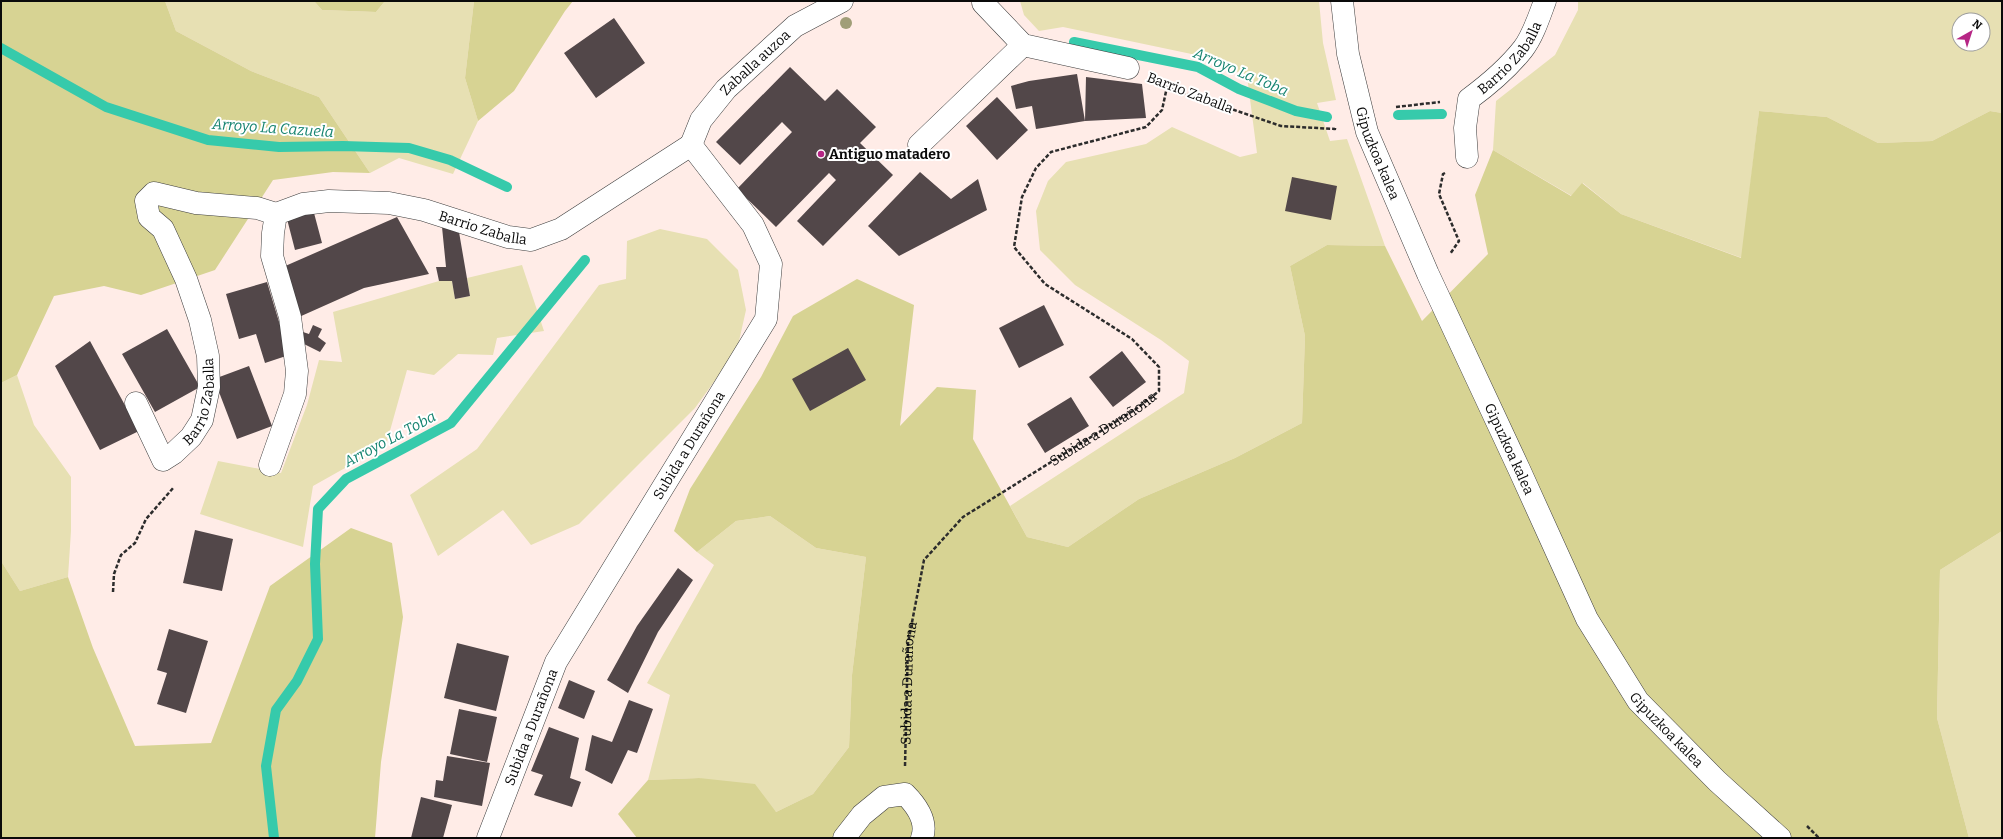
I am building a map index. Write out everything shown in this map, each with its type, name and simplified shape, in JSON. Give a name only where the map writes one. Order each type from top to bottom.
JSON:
[{"type":"street","name":"Zaballa auzoa","points":[[691,145],[701,120],[731,84],[795,26],[842,1]]},
{"type":"street","name":"Gipuzkoa kalea","points":[[1342,1],[1348,54],[1367,132],[1428,274],[1587,619],[1638,701],[1717,781],[1780,838]]},
{"type":"street","name":"Barrio Zaballa","points":[[1467,157],[1465,128],[1469,99],[1486,87],[1524,48],[1545,1]]},
{"type":"street","points":[[983,2],[1023,45],[1128,68]]},
{"type":"street","points":[[919,146],[1023,45]]},
{"type":"street","name":"Barrio Zaballa","points":[[136,403],[163,460],[174,453],[191,437],[202,420],[209,387],[208,356],[200,320],[186,279],[163,229],[149,218],[146,201],[154,193],[196,203],[257,208],[276,214],[303,204],[329,201],[389,203],[424,210],[508,237],[531,240],[561,229],[691,145]]},
{"type":"street","name":"Subida a Durañona","points":[[488,838],[556,662],[766,319],[771,264],[753,225],[691,145]]},
{"type":"street","points":[[270,464],[295,394],[297,371],[290,317],[272,256],[276,214]]},
{"type":"street","points":[[844,838],[862,815],[884,797],[905,794],[918,808],[925,832],[922,838]]},
{"type":"street","points":[[496,815],[506,838]]},
{"type":"path","name":"Barrio Zaballa","points":[[1128,68],[1167,88],[1281,126],[1335,129]]},
{"type":"path","name":"Subida a Durañona","points":[[905,794],[908,643],[924,560],[963,517],[1136,409],[1159,391],[1159,367],[1132,339],[1045,284],[1014,247],[1022,197],[1036,168],[1050,152],[1146,127],[1162,110],[1167,88]]},
{"type":"path","points":[[1396,107],[1469,99]]},
{"type":"path","points":[[1445,249],[1448,256],[1459,241],[1439,194],[1443,174],[1467,157]]},
{"type":"path","points":[[114,592],[114,574],[121,555],[135,543],[146,519],[176,484]]},
{"type":"path","points":[[1802,822],[1819,838]]},
{"type":"shaded area","points":[[1,1],[165,1],[176,31],[251,71],[319,97],[370,173],[333,172],[273,180],[215,270],[141,295],[104,286],[54,296],[17,375],[1,383]]},
{"type":"shaded area","points":[[165,1],[314,1],[322,10],[376,12],[385,1],[474,1],[465,78],[478,121],[453,174],[399,158],[370,173],[319,97],[251,71],[176,31]]},
{"type":"shaded area","points":[[314,1],[385,1],[376,12],[322,10]]},
{"type":"shaded area","points":[[474,1],[573,1],[565,11],[514,91],[478,121],[465,78]]},
{"type":"shaded area","points":[[1020,1],[1319,1],[1323,43],[1336,100],[1317,103],[1330,141],[1347,139],[1385,246],[1327,245],[1290,266],[1305,336],[1302,423],[1235,458],[1139,499],[1068,547],[1027,537],[1010,506],[1184,393],[1189,361],[1161,340],[1075,285],[1040,250],[1036,211],[1048,181],[1066,162],[1146,144],[1172,127],[1240,157],[1257,153],[1247,76],[1201,56],[1063,27],[1039,31],[1024,15]]},
{"type":"shaded area","points":[[1578,1],[2002,1],[2002,113],[1990,111],[1932,141],[1878,143],[1827,117],[1759,111],[1742,258],[1621,214],[1583,183],[1572,196],[1493,150],[1496,101],[1555,55],[1578,10]]},
{"type":"shaded area","points":[[1759,111],[1827,117],[1878,143],[1932,141],[1990,111],[2002,113],[2002,531],[1940,570],[1937,718],[1969,838],[637,838],[618,814],[648,780],[699,778],[755,784],[776,812],[813,794],[849,747],[852,675],[866,557],[816,548],[770,516],[736,521],[697,552],[674,531],[690,489],[761,377],[793,316],[857,279],[914,305],[900,426],[937,387],[976,390],[973,439],[1027,537],[1068,547],[1139,499],[1235,458],[1302,423],[1305,336],[1290,266],[1327,245],[1385,246],[1422,321],[1488,254],[1475,195],[1493,150],[1571,196],[1582,183],[1621,214],[1741,258]]},
{"type":"shaded area","points":[[660,229],[707,239],[738,270],[746,310],[737,350],[695,408],[579,524],[531,545],[503,510],[438,556],[410,495],[477,449],[599,285],[626,279],[627,241]]},
{"type":"shaded area","points":[[522,265],[544,331],[497,338],[493,355],[458,354],[434,375],[407,370],[386,445],[313,486],[303,547],[200,514],[218,461],[281,473],[307,405],[319,360],[342,362],[333,312],[439,281],[452,281],[455,299],[470,296],[467,278]]},
{"type":"shaded area","points":[[17,375],[34,425],[71,477],[71,531],[68,577],[20,591],[1,561],[1,383]]},
{"type":"shaded area","points":[[770,516],[816,548],[866,557],[852,675],[849,747],[813,794],[776,812],[699,778],[648,780],[670,695],[647,683],[714,565],[697,552],[736,521]]},
{"type":"shaded area","points":[[351,528],[392,543],[403,617],[381,762],[375,838],[1,838],[1,561],[20,591],[68,577],[93,648],[135,746],[211,743],[270,586]]},
{"type":"shaded area","points":[[2002,531],[2002,838],[1969,838],[1937,718],[1940,570]]},
{"type":"building","points":[[614,18],[645,63],[596,98],[564,53]]},
{"type":"building","name":"Antiguo matadero","points":[[790,67],[825,101],[837,89],[876,127],[860,143],[893,175],[823,246],[797,221],[836,180],[829,173],[776,227],[737,189],[792,132],[782,122],[740,165],[716,142]]},
{"type":"building","points":[[1077,74],[1085,121],[1036,129],[1032,106],[1016,109],[1011,86],[1029,81]]},
{"type":"building","points":[[1086,77],[1142,84],[1146,118],[1085,121]]},
{"type":"building","points":[[997,97],[1028,130],[997,160],[966,126]]},
{"type":"building","points":[[920,172],[951,199],[978,179],[987,210],[899,256],[868,226]]},
{"type":"building","points":[[1292,177],[1337,186],[1331,220],[1285,211]]},
{"type":"building","points":[[314,213],[322,243],[295,250],[287,219]]},
{"type":"building","points":[[397,217],[429,274],[364,288],[299,317],[283,267]]},
{"type":"building","points":[[442,227],[459,232],[470,296],[455,299],[452,281],[439,281],[436,267],[446,267]]},
{"type":"building","points":[[267,282],[289,355],[265,363],[256,334],[239,339],[226,294]]},
{"type":"building","points":[[1044,305],[1064,345],[1019,368],[999,328]]},
{"type":"building","points":[[313,325],[322,329],[318,337],[326,343],[320,352],[302,343],[300,331],[309,334]]},
{"type":"building","points":[[167,329],[200,387],[155,412],[122,354]]},
{"type":"building","points":[[90,341],[139,431],[100,450],[55,366]]},
{"type":"building","points":[[848,348],[866,380],[810,411],[792,379]]},
{"type":"building","points":[[1122,351],[1146,382],[1113,407],[1089,377]]},
{"type":"building","points":[[249,366],[272,426],[237,439],[214,379]]},
{"type":"building","points":[[1071,397],[1089,426],[1045,453],[1027,424]]},
{"type":"building","points":[[195,530],[233,539],[222,591],[183,583]]},
{"type":"building","points":[[678,568],[693,580],[658,632],[628,693],[607,680],[637,626]]},
{"type":"building","points":[[169,629],[208,641],[186,713],[157,704],[167,673],[157,670]]},
{"type":"building","points":[[457,643],[509,656],[496,711],[444,698]]},
{"type":"building","points":[[569,680],[595,691],[584,719],[558,708]]},
{"type":"building","points":[[629,700],[653,709],[637,753],[628,750],[612,784],[585,770],[592,735],[612,742]]},
{"type":"building","points":[[459,709],[497,717],[487,762],[450,754]]},
{"type":"building","points":[[549,727],[579,738],[570,778],[581,782],[572,807],[534,795],[543,775],[531,771]]},
{"type":"building","points":[[447,756],[490,763],[482,806],[434,797],[436,780],[443,781]]},
{"type":"building","points":[[421,797],[452,805],[443,838],[411,838]]},
{"type":"waterway","name":"Arroyo La Toba","points":[[1074,42],[1198,67],[1239,89],[1296,111],[1327,117]]},
{"type":"waterway","name":"Arroyo La Cazuela","points":[[1,48],[106,107],[208,140],[279,147],[343,146],[409,148],[450,160],[507,187]]},
{"type":"waterway","points":[[1398,115],[1442,114]]},
{"type":"waterway","name":"Arroyo La Toba","points":[[274,838],[266,766],[276,710],[297,681],[318,639],[315,564],[318,509],[346,479],[451,423],[585,260]]},
{"type":"place","name":"Antiguo matadero","points":[[821,154]]}]
